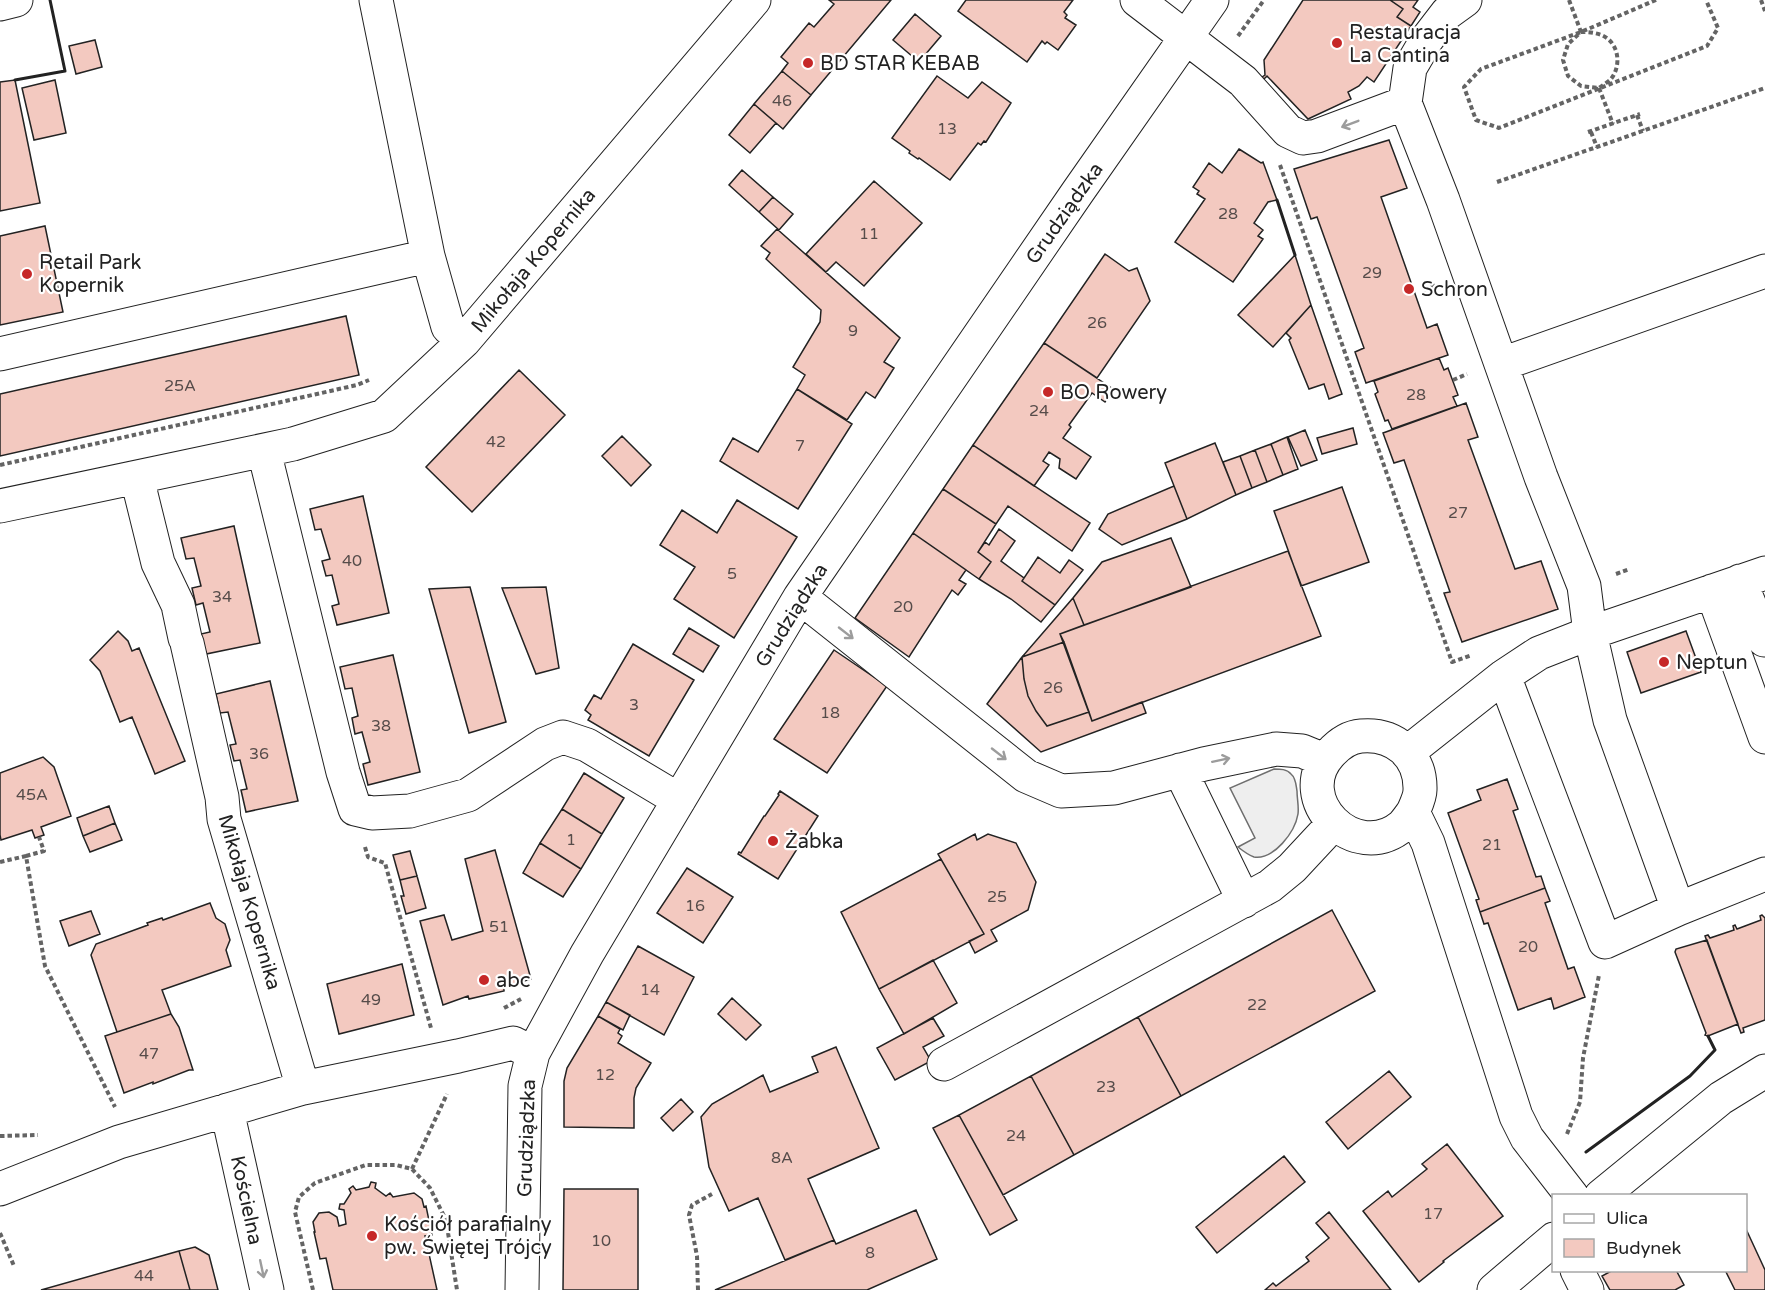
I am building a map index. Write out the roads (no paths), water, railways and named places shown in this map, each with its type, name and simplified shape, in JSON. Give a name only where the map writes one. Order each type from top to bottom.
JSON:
[{"type":"street","points":[[0,4],[16,0]]},
{"type":"street","points":[[376,0],[428,256],[448,327],[464,341]]},
{"type":"street","name":"Mikołaja Kopernika","points":[[0,506],[264,451],[384,416],[464,341],[754,0]]},
{"type":"street","points":[[1137,0],[1243,81],[1288,131],[1303,138],[1317,136],[1405,103]]},
{"type":"street","name":"Grudziądzka","points":[[522,1290],[525,1086],[533,1053],[587,954],[800,597],[1077,192],[1212,0]]},
{"type":"street","points":[[1465,0],[1448,13],[1427,39],[1410,68],[1405,103],[1443,200],[1541,477],[1584,586],[1590,633],[1610,720],[1678,909]]},
{"type":"street","points":[[0,354],[428,256]]},
{"type":"street","points":[[1502,364],[1765,271]]},
{"type":"street","points":[[264,451],[343,772],[355,809],[372,813],[410,811],[468,795],[545,744],[563,737],[587,745],[680,800]]},
{"type":"street","name":"Mikołaja Kopernika","points":[[136,478],[158,563],[177,605],[222,797],[224,819],[303,1088]]},
{"type":"street","points":[[1408,752],[1504,676],[1539,653],[1739,582]]},
{"type":"street","points":[[1739,582],[1765,639]]},
{"type":"street","points":[[1739,582],[1765,737]]},
{"type":"street","points":[[800,597],[1026,776],[1061,791],[1114,788],[1180,770],[1276,749],[1302,752],[1324,760]]},
{"type":"street","points":[[1504,676],[1605,942],[1678,909],[1765,874]]},
{"type":"street","points":[[1374,735],[1392,740],[1408,752],[1418,771],[1420,791],[1413,812],[1402,826],[1385,835],[1367,838],[1349,834],[1333,824],[1323,810],[1318,793],[1318,776],[1324,760],[1337,745],[1354,736],[1374,735]]},
{"type":"street","points":[[1180,770],[1245,901]]},
{"type":"street","points":[[1413,812],[1428,843],[1516,1116],[1527,1137],[1570,1194]]},
{"type":"street","points":[[944,1064],[1270,886],[1293,868],[1333,824]]},
{"type":"street","points":[[1,1185],[119,1142],[303,1088],[458,1056],[513,1042],[533,1053]]},
{"type":"street","points":[[1603,1194],[1721,1098],[1765,1071]]},
{"type":"street","name":"Kościelna","points":[[227,1110],[267,1290]]},
{"type":"street","points":[[1494,1290],[1552,1242]]},
{"type":"street","points":[[1578,1272],[1587,1290]]},
{"type":"place","name":"Restauracja La Cantina","points":[[1337,43]]},
{"type":"place","name":"BD STAR KEBAB","points":[[808,63]]},
{"type":"place","name":"Retail Park Kopernik","points":[[27,274]]},
{"type":"place","name":"Schron","points":[[1409,289]]},
{"type":"place","name":"BO Rowery","points":[[1048,392]]},
{"type":"place","name":"Neptun","points":[[1664,662]]},
{"type":"place","name":"Żabka","points":[[773,841]]},
{"type":"place","name":"abc","points":[[484,980]]},
{"type":"place","name":"Kościół parafialny pw. Świętej Trójcy","points":[[372,1236]]}]
